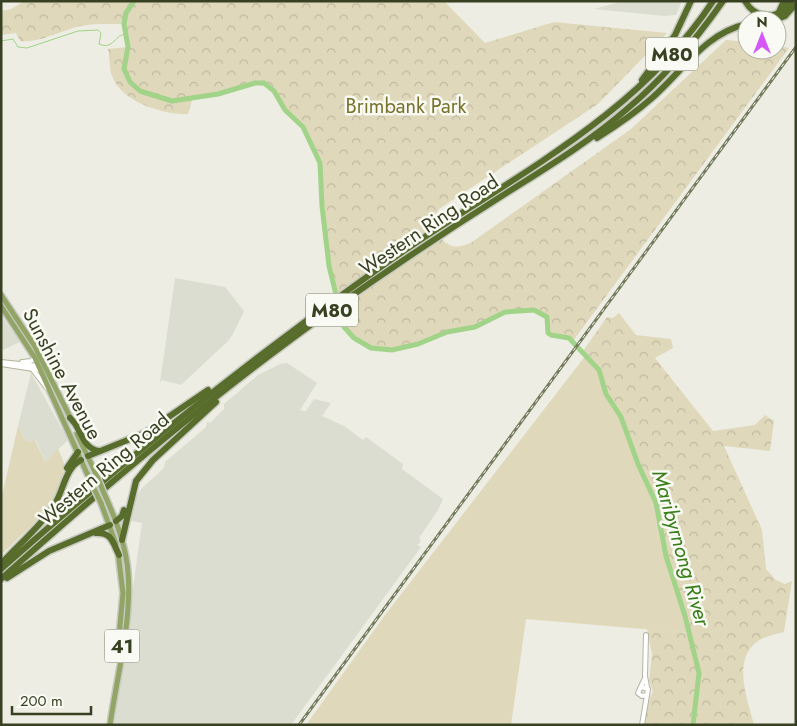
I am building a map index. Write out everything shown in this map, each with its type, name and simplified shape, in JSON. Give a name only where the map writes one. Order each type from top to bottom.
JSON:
[{"type":"highway","points":[[625,100],[672,40],[691,1]]},
{"type":"highway","name":"Western Ring Road","points":[[1,569],[124,462],[257,353],[272,345],[428,234],[586,131],[625,100],[676,49],[713,1]]},
{"type":"highway","name":"Western Ring Road","points":[[1,581],[111,482],[234,384],[330,311],[433,240],[552,164],[608,125],[649,90],[696,39],[723,1]]},
{"type":"highway","points":[[745,1],[754,10]]},
{"type":"highway","points":[[552,164],[578,151],[643,106],[715,37],[737,28]]},
{"type":"highway","points":[[1,564],[46,517],[61,491],[70,468],[84,458],[99,451],[145,433],[224,380]]},
{"type":"highway","points":[[1,581],[50,551],[113,523],[123,514],[128,496],[153,460],[234,384]]},
{"type":"highway","points":[[70,418],[76,423],[87,445],[99,451]]},
{"type":"highway","points":[[61,491],[69,463],[78,452]]},
{"type":"highway","points":[[122,540],[133,488]]},
{"type":"highway","points":[[94,533],[104,533],[110,536],[122,554]]},
{"type":"main road","name":"Sunshine Avenue","points":[[1,295],[30,336],[50,392],[78,452],[96,474],[106,498],[122,554]]},
{"type":"main road","name":"Sunshine Avenue","points":[[1,306],[43,369],[70,418],[90,480],[122,540],[125,581],[110,725]]},
{"type":"street","points":[[3,363],[28,362],[35,358]]},
{"type":"street","points":[[3,363],[43,369]]},
{"type":"street","points":[[3,363],[32,369],[43,369]]},
{"type":"street","points":[[32,369],[50,392]]},
{"type":"street","points":[[642,725],[643,711],[649,690],[645,676],[646,635]]},
{"type":"street","points":[[643,711],[638,691],[645,676]]},
{"type":"street","points":[[641,687],[647,687]]},
{"type":"street","points":[[640,695],[647,695]]},
{"type":"shaded area","points":[[623,1],[682,1],[676,15],[664,16],[594,9]]},
{"type":"shaded area","points":[[175,278],[225,287],[244,311],[228,341],[181,385],[162,380],[160,382]]},
{"type":"shaded area","points":[[1,315],[20,342],[3,350],[1,349]]},
{"type":"shaded area","points":[[287,363],[317,383],[300,410],[306,411],[314,399],[331,403],[322,416],[344,426],[363,440],[366,437],[403,464],[402,469],[443,499],[438,510],[419,538],[421,541],[417,545],[421,547],[291,725],[114,725],[142,523],[131,521],[137,495],[164,468],[165,462],[206,427],[207,422],[210,423],[224,409],[224,404],[258,375],[280,364]]},
{"type":"shaded area","points":[[31,373],[68,440],[45,462],[36,440],[30,442],[25,440],[18,426]]},
{"type":"green space","name":"Brimbank Park","points":[[24,1],[444,1],[485,43],[554,22],[667,33],[598,104],[439,209],[429,228],[426,229],[435,243],[442,239],[453,246],[472,242],[631,129],[726,40],[737,41],[737,60],[780,60],[573,341],[551,335],[548,332],[547,316],[534,310],[505,312],[475,327],[447,332],[418,344],[392,350],[371,348],[354,338],[344,327],[329,266],[322,206],[320,163],[299,122],[285,110],[274,91],[260,82],[218,94],[193,97],[188,114],[178,114],[156,109],[134,100],[124,93],[112,76],[108,49],[128,47],[123,24],[82,26],[41,39],[20,41],[16,33],[1,35],[1,11],[11,9]]},
{"type":"green space","points":[[619,313],[636,335],[671,339],[673,348],[655,358],[713,431],[755,425],[765,415],[774,421],[770,451],[724,446],[762,530],[766,569],[776,580],[785,584],[792,581],[784,632],[767,636],[758,641],[750,649],[745,659],[743,669],[744,681],[754,725],[645,725],[647,706],[653,691],[649,681],[652,655],[647,629],[690,633],[666,556],[656,503],[638,464],[621,417],[606,394],[601,374],[583,351],[607,317],[613,318]]},
{"type":"green space","points":[[586,355],[601,374],[604,389],[621,417],[638,464],[656,503],[666,556],[690,633],[526,619],[511,725],[306,725],[385,615]]},
{"type":"green space","points":[[18,426],[25,440],[30,442],[35,440],[45,462],[58,449],[64,467],[61,481],[49,505],[31,526],[1,555],[1,500]]},
{"type":"waterway","name":"Maribyrnong River","points":[[134,1],[126,13],[124,24],[128,47],[124,69],[130,82],[140,91],[172,101],[218,94],[255,83],[264,83],[274,91],[285,110],[303,127],[320,163],[322,206],[329,266],[344,327],[354,338],[371,348],[392,350],[418,344],[447,332],[475,327],[505,312],[534,310],[547,317],[548,333],[569,338],[599,370],[606,394],[621,417],[638,464],[656,503],[666,556],[685,616],[699,673],[693,725]]},
{"type":"waterway","points":[[1,41],[13,39],[18,47],[27,48],[78,31],[98,30],[101,33],[99,44],[107,45],[124,34]]},
{"type":"railway","points":[[299,725],[796,47]]}]
